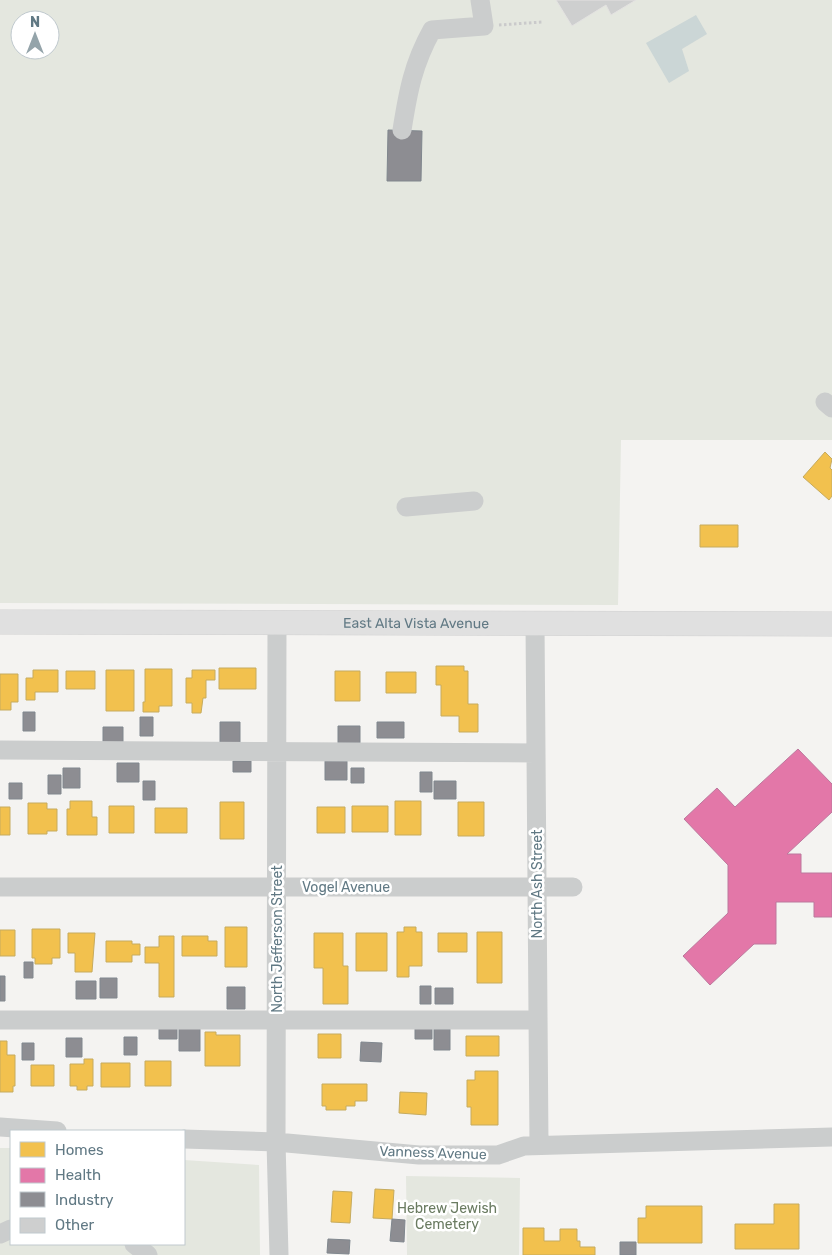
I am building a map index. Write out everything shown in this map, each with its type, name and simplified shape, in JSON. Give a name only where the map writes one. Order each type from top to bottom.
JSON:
[{"type":"main road","name":"East Alta Vista Avenue","points":[[0,622],[832,624]]},
{"type":"street","points":[[402,130],[410,80],[419,54],[432,30],[484,26],[480,0]]},
{"type":"street","points":[[406,507],[474,501]]},
{"type":"street","name":"North Jefferson Street","points":[[277,622],[276,1142],[279,1255]]},
{"type":"street","name":"North Ash Street","points":[[535,623],[538,1145]]},
{"type":"street","points":[[0,750],[536,753]]},
{"type":"street","name":"Vogel Avenue","points":[[0,887],[573,887]]},
{"type":"street","points":[[0,1020],[538,1020]]},
{"type":"street","points":[[0,1127],[30,1130]]},
{"type":"street","name":"Vanness Avenue","points":[[185,1139],[276,1142],[409,1154],[498,1155],[524,1146],[538,1145],[832,1137]]},
{"type":"street","points":[[135,1245],[148,1255]]},
{"type":"path","points":[[484,26],[542,22]]},
{"type":"green space","points":[[0,0],[832,0],[832,440],[621,440],[618,605],[0,603]]},
{"type":"green space","points":[[0,1148],[10,1148],[10,1245],[185,1245],[185,1160],[259,1165],[260,1255],[0,1255]]},
{"type":"green space","name":"Hebrew Jewish Cemetery","points":[[406,1176],[520,1178],[519,1255],[407,1255]]},
{"type":"shaded area","points":[[696,15],[707,34],[682,49],[689,71],[669,83],[646,43]]},
{"type":"building: Homes","points":[[825,452],[832,459],[830,468],[832,470],[832,496],[829,500],[803,477]]},
{"type":"building: Homes","points":[[700,525],[738,525],[738,547],[700,547]]},
{"type":"building: Homes","points":[[436,666],[464,666],[464,671],[468,671],[468,704],[478,704],[478,732],[459,732],[459,716],[441,716],[441,685],[436,685]]},
{"type":"building: Homes","points":[[219,668],[256,668],[256,689],[219,689]]},
{"type":"building: Homes","points":[[145,669],[172,669],[172,706],[159,706],[159,712],[143,712],[143,702],[145,702]]},
{"type":"building: Homes","points":[[33,670],[58,670],[58,692],[35,692],[35,700],[26,700],[26,678],[33,678]]},
{"type":"building: Homes","points":[[106,670],[134,670],[134,711],[106,711]]},
{"type":"building: Homes","points":[[192,670],[215,670],[215,680],[206,680],[206,698],[203,698],[201,713],[192,713],[192,703],[186,703],[186,678],[192,678]]},
{"type":"building: Homes","points":[[66,671],[95,671],[95,689],[66,689]]},
{"type":"building: Homes","points":[[335,671],[360,671],[360,701],[335,701]]},
{"type":"building: Homes","points":[[386,672],[416,672],[416,693],[386,693]]},
{"type":"building: Homes","points":[[0,674],[18,674],[18,702],[11,702],[11,710],[0,710]]},
{"type":"building: Homes","points":[[70,801],[92,801],[92,817],[97,817],[97,835],[67,835],[67,809],[70,809]]},
{"type":"building: Homes","points":[[395,801],[421,801],[421,835],[395,835]]},
{"type":"building: Homes","points":[[220,802],[244,802],[244,839],[220,839]]},
{"type":"building: Homes","points":[[458,802],[484,802],[484,836],[458,836]]},
{"type":"building: Homes","points":[[28,803],[47,803],[47,809],[57,809],[57,831],[47,831],[47,834],[28,834]]},
{"type":"building: Homes","points":[[109,806],[134,806],[134,833],[109,833]]},
{"type":"building: Homes","points":[[352,806],[388,806],[388,832],[352,832]]},
{"type":"building: Homes","points":[[0,807],[10,807],[10,835],[0,835]]},
{"type":"building: Homes","points":[[317,807],[345,807],[345,833],[317,833]]},
{"type":"building: Homes","points":[[155,808],[187,808],[187,833],[155,833]]},
{"type":"building: Homes","points":[[225,927],[247,927],[247,967],[225,967]]},
{"type":"building: Homes","points":[[404,927],[416,927],[416,932],[422,932],[422,966],[409,966],[409,977],[397,977],[397,932],[404,932]]},
{"type":"building: Homes","points":[[32,929],[60,929],[60,958],[52,958],[52,964],[35,964],[35,958],[32,958]]},
{"type":"building: Homes","points":[[0,930],[15,930],[15,956],[0,956]]},
{"type":"building: Homes","points":[[477,932],[502,932],[502,983],[477,983]]},
{"type":"building: Homes","points":[[68,933],[95,933],[92,972],[75,972],[75,953],[68,953]]},
{"type":"building: Homes","points":[[314,933],[343,933],[343,966],[348,966],[348,1004],[323,1004],[323,968],[314,968]]},
{"type":"building: Homes","points":[[356,933],[387,933],[387,971],[356,971]]},
{"type":"building: Homes","points":[[438,933],[467,933],[467,952],[438,952]]},
{"type":"building: Homes","points":[[159,936],[174,936],[174,997],[159,997],[159,963],[145,963],[145,947],[159,947]]},
{"type":"building: Homes","points":[[182,936],[208,936],[208,941],[217,941],[217,956],[182,956]]},
{"type":"building: Homes","points":[[106,941],[132,941],[132,944],[140,944],[140,955],[132,955],[132,962],[106,962]]},
{"type":"building: Homes","points":[[205,1032],[216,1032],[216,1035],[240,1035],[240,1066],[205,1066]]},
{"type":"building: Homes","points":[[318,1034],[341,1034],[341,1058],[318,1058]]},
{"type":"building: Homes","points":[[466,1036],[499,1036],[499,1056],[466,1056]]},
{"type":"building: Homes","points":[[0,1041],[7,1041],[7,1055],[15,1055],[15,1086],[13,1086],[13,1092],[0,1092]]},
{"type":"building: Homes","points":[[84,1059],[93,1059],[93,1086],[87,1086],[87,1090],[77,1090],[77,1086],[70,1086],[70,1064],[84,1064]]},
{"type":"building: Homes","points":[[145,1061],[171,1061],[171,1086],[145,1086]]},
{"type":"building: Homes","points":[[101,1063],[130,1063],[130,1087],[101,1087]]},
{"type":"building: Homes","points":[[31,1065],[54,1065],[54,1086],[31,1086]]},
{"type":"building: Homes","points":[[475,1071],[498,1071],[498,1125],[471,1125],[471,1107],[467,1107],[467,1080],[475,1080]]},
{"type":"building: Homes","points":[[322,1084],[367,1084],[367,1101],[355,1101],[355,1106],[346,1106],[346,1110],[326,1110],[326,1106],[322,1106]]},
{"type":"building: Homes","points":[[400,1092],[427,1093],[426,1115],[399,1113]]},
{"type":"building: Homes","points":[[375,1189],[394,1190],[392,1219],[373,1218]]},
{"type":"building: Homes","points":[[333,1191],[352,1192],[350,1223],[331,1222]]},
{"type":"building: Homes","points":[[774,1204],[799,1204],[799,1249],[735,1249],[735,1224],[774,1224]]},
{"type":"building: Homes","points":[[646,1206],[702,1206],[702,1243],[638,1243],[638,1218],[646,1218]]},
{"type":"building: Homes","points":[[523,1228],[544,1228],[544,1241],[560,1241],[560,1229],[577,1229],[577,1241],[580,1241],[580,1247],[595,1247],[595,1255],[523,1255]]},
{"type":"building: Health","points":[[798,749],[832,784],[832,812],[787,854],[801,854],[801,873],[832,873],[832,917],[814,917],[814,902],[776,902],[776,944],[754,944],[710,985],[683,956],[728,913],[728,865],[684,819],[717,788],[735,807]]},
{"type":"building: Industry","points":[[388,130],[422,131],[421,181],[387,181]]},
{"type":"building: Industry","points":[[23,712],[35,712],[35,731],[23,731]]},
{"type":"building: Industry","points":[[140,717],[153,717],[153,736],[140,736]]},
{"type":"building: Industry","points":[[220,722],[240,722],[240,747],[220,747]]},
{"type":"building: Industry","points":[[377,722],[404,722],[404,738],[377,738]]},
{"type":"building: Industry","points":[[338,726],[360,726],[360,743],[338,743]]},
{"type":"building: Industry","points":[[103,727],[123,727],[123,742],[103,742]]},
{"type":"building: Industry","points":[[233,761],[251,761],[251,772],[233,772]]},
{"type":"building: Industry","points":[[325,761],[347,761],[347,780],[325,780]]},
{"type":"building: Industry","points":[[117,763],[139,763],[139,782],[117,782]]},
{"type":"building: Industry","points":[[63,768],[80,768],[80,788],[63,788]]},
{"type":"building: Industry","points":[[351,768],[364,768],[364,783],[351,783]]},
{"type":"building: Industry","points":[[420,772],[432,772],[432,792],[420,792]]},
{"type":"building: Industry","points":[[48,775],[61,775],[61,794],[48,794]]},
{"type":"building: Industry","points":[[143,781],[155,781],[155,800],[143,800]]},
{"type":"building: Industry","points":[[434,781],[456,781],[456,799],[434,799]]},
{"type":"building: Industry","points":[[9,783],[22,783],[22,799],[9,799]]},
{"type":"building: Industry","points":[[24,962],[33,962],[33,978],[24,978]]},
{"type":"building: Industry","points":[[0,976],[5,976],[5,1001],[0,1001]]},
{"type":"building: Industry","points":[[100,978],[117,978],[117,998],[100,998]]},
{"type":"building: Industry","points":[[76,981],[96,981],[96,999],[76,999]]},
{"type":"building: Industry","points":[[420,986],[431,986],[431,1004],[420,1004]]},
{"type":"building: Industry","points":[[227,987],[245,987],[245,1009],[227,1009]]},
{"type":"building: Industry","points":[[435,988],[453,988],[453,1004],[435,1004]]},
{"type":"building: Industry","points":[[159,1028],[177,1028],[177,1039],[159,1039]]},
{"type":"building: Industry","points":[[179,1028],[200,1028],[200,1051],[179,1051]]},
{"type":"building: Industry","points":[[415,1028],[432,1028],[432,1039],[415,1039]]},
{"type":"building: Industry","points":[[434,1029],[450,1029],[450,1050],[434,1050]]},
{"type":"building: Industry","points":[[124,1037],[137,1037],[137,1055],[124,1055]]},
{"type":"building: Industry","points":[[66,1038],[82,1038],[82,1057],[66,1057]]},
{"type":"building: Industry","points":[[361,1042],[382,1043],[381,1062],[360,1061]]},
{"type":"building: Industry","points":[[22,1043],[34,1043],[34,1060],[22,1060]]},
{"type":"building: Industry","points":[[392,1219],[405,1220],[404,1242],[390,1241]]},
{"type":"building: Industry","points":[[328,1239],[350,1240],[349,1254],[327,1253]]},
{"type":"building: Industry","points":[[620,1242],[636,1242],[636,1255],[620,1255]]},
{"type":"building: Other","points":[[556,0],[636,0],[611,15],[606,5],[572,26]]}]
